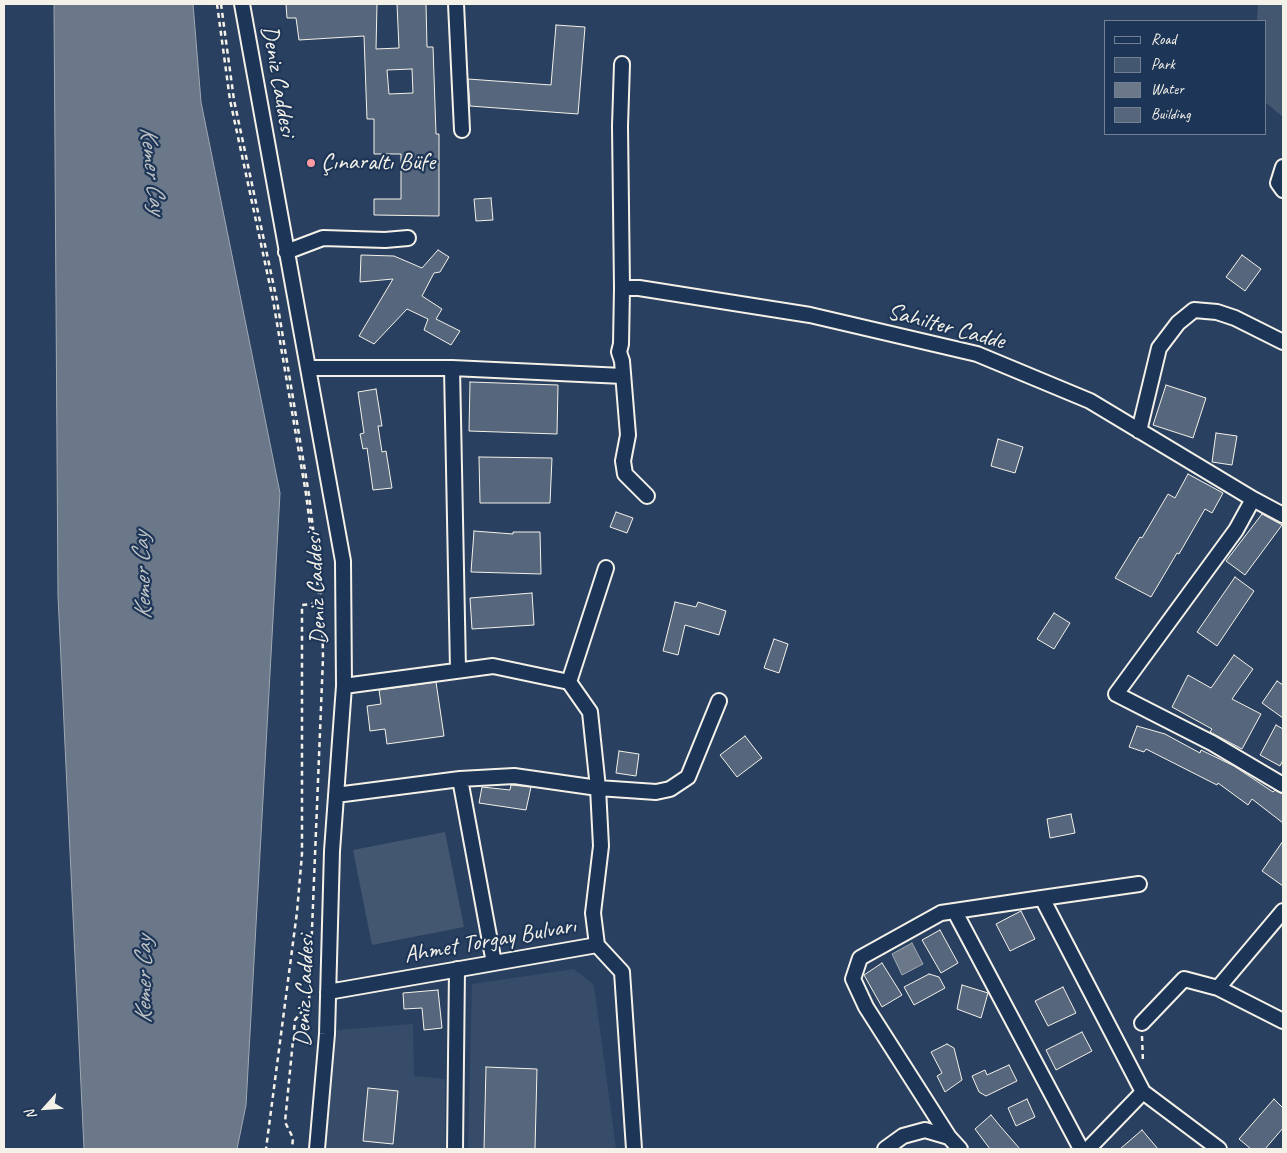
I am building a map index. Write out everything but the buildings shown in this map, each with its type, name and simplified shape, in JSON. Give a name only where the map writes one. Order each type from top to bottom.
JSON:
[{"type":"street","name":"Deniz Caddesi","points":[[242,4],[343,561],[344,686],[332,851],[328,992],[317,1149]]},
{"type":"street","points":[[456,4],[462,130]]},
{"type":"street","points":[[622,64],[620,126],[622,288],[621,344],[618,352],[623,376],[628,435],[624,461],[625,474],[647,496]]},
{"type":"street","points":[[1283,167],[1278,183],[1283,190]]},
{"type":"street","points":[[286,252],[323,238],[385,240],[408,238]]},
{"type":"street","name":"Sahilter Cadde","points":[[622,288],[639,288],[810,315],[977,354],[1090,401],[1283,515]]},
{"type":"street","points":[[1139,430],[1159,348],[1178,323],[1194,310],[1217,312],[1236,318],[1283,342]]},
{"type":"street","points":[[308,368],[452,368],[623,376]]},
{"type":"street","points":[[452,368],[458,670]]},
{"type":"street","points":[[1253,499],[1236,530],[1116,694],[1212,743],[1283,786]]},
{"type":"street","points":[[569,682],[606,568]]},
{"type":"street","points":[[344,686],[493,666],[569,682],[590,712],[598,788],[601,846],[593,912],[597,945]]},
{"type":"street","points":[[336,795],[460,779],[514,776],[598,788],[656,792],[670,789],[688,777],[719,701]]},
{"type":"street","points":[[460,779],[494,963]]},
{"type":"street","points":[[960,1149],[949,1137],[866,1007],[853,979],[860,958],[941,913],[1139,884]]},
{"type":"street","points":[[1042,898],[1143,1092],[1219,1149]]},
{"type":"street","points":[[1218,988],[1283,911]]},
{"type":"street","points":[[955,912],[1081,1149]]},
{"type":"street","name":"Ahmet Torgay Bulvarı","points":[[328,992],[597,945],[622,972],[634,1149]]},
{"type":"street","points":[[455,1149],[457,969]]},
{"type":"street","points":[[1142,1023],[1184,979],[1218,988],[1283,1021]]},
{"type":"street","points":[[1088,1149],[1143,1092]]},
{"type":"street","points":[[885,1149],[903,1136],[925,1130],[949,1137]]},
{"type":"path","points":[[219,4],[230,100],[273,300],[306,494],[320,603],[302,605],[302,854],[297,912],[266,1149]]},
{"type":"path","points":[[219,4],[234,100],[277,301],[309,494],[322,603],[323,658],[308,1003],[295,1020],[285,1122],[293,1138],[292,1149]]},
{"type":"path","points":[[1142,1023],[1143,1092]]},
{"type":"shaded area","points":[[574,969],[594,985],[616,1149],[468,1149],[472,984]]},
{"type":"shaded area","points":[[413,1024],[414,1076],[445,1079],[445,1149],[325,1149],[337,1030]]},
{"type":"green space","points":[[1258,4],[1283,4],[1283,117],[1267,104],[1267,20],[1257,20]]},
{"type":"green space","points":[[445,832],[464,927],[372,945],[353,850]]},
{"type":"water","name":"Kemer Cay","points":[[54,4],[193,4],[201,102],[280,493],[246,1105],[237,1149],[84,1149],[58,596]]},
{"type":"water","points":[[912,943],[923,964],[902,975],[892,954]]},
{"type":"place","name":"Çınaraltı Büfe","points":[[311,163]]}]
